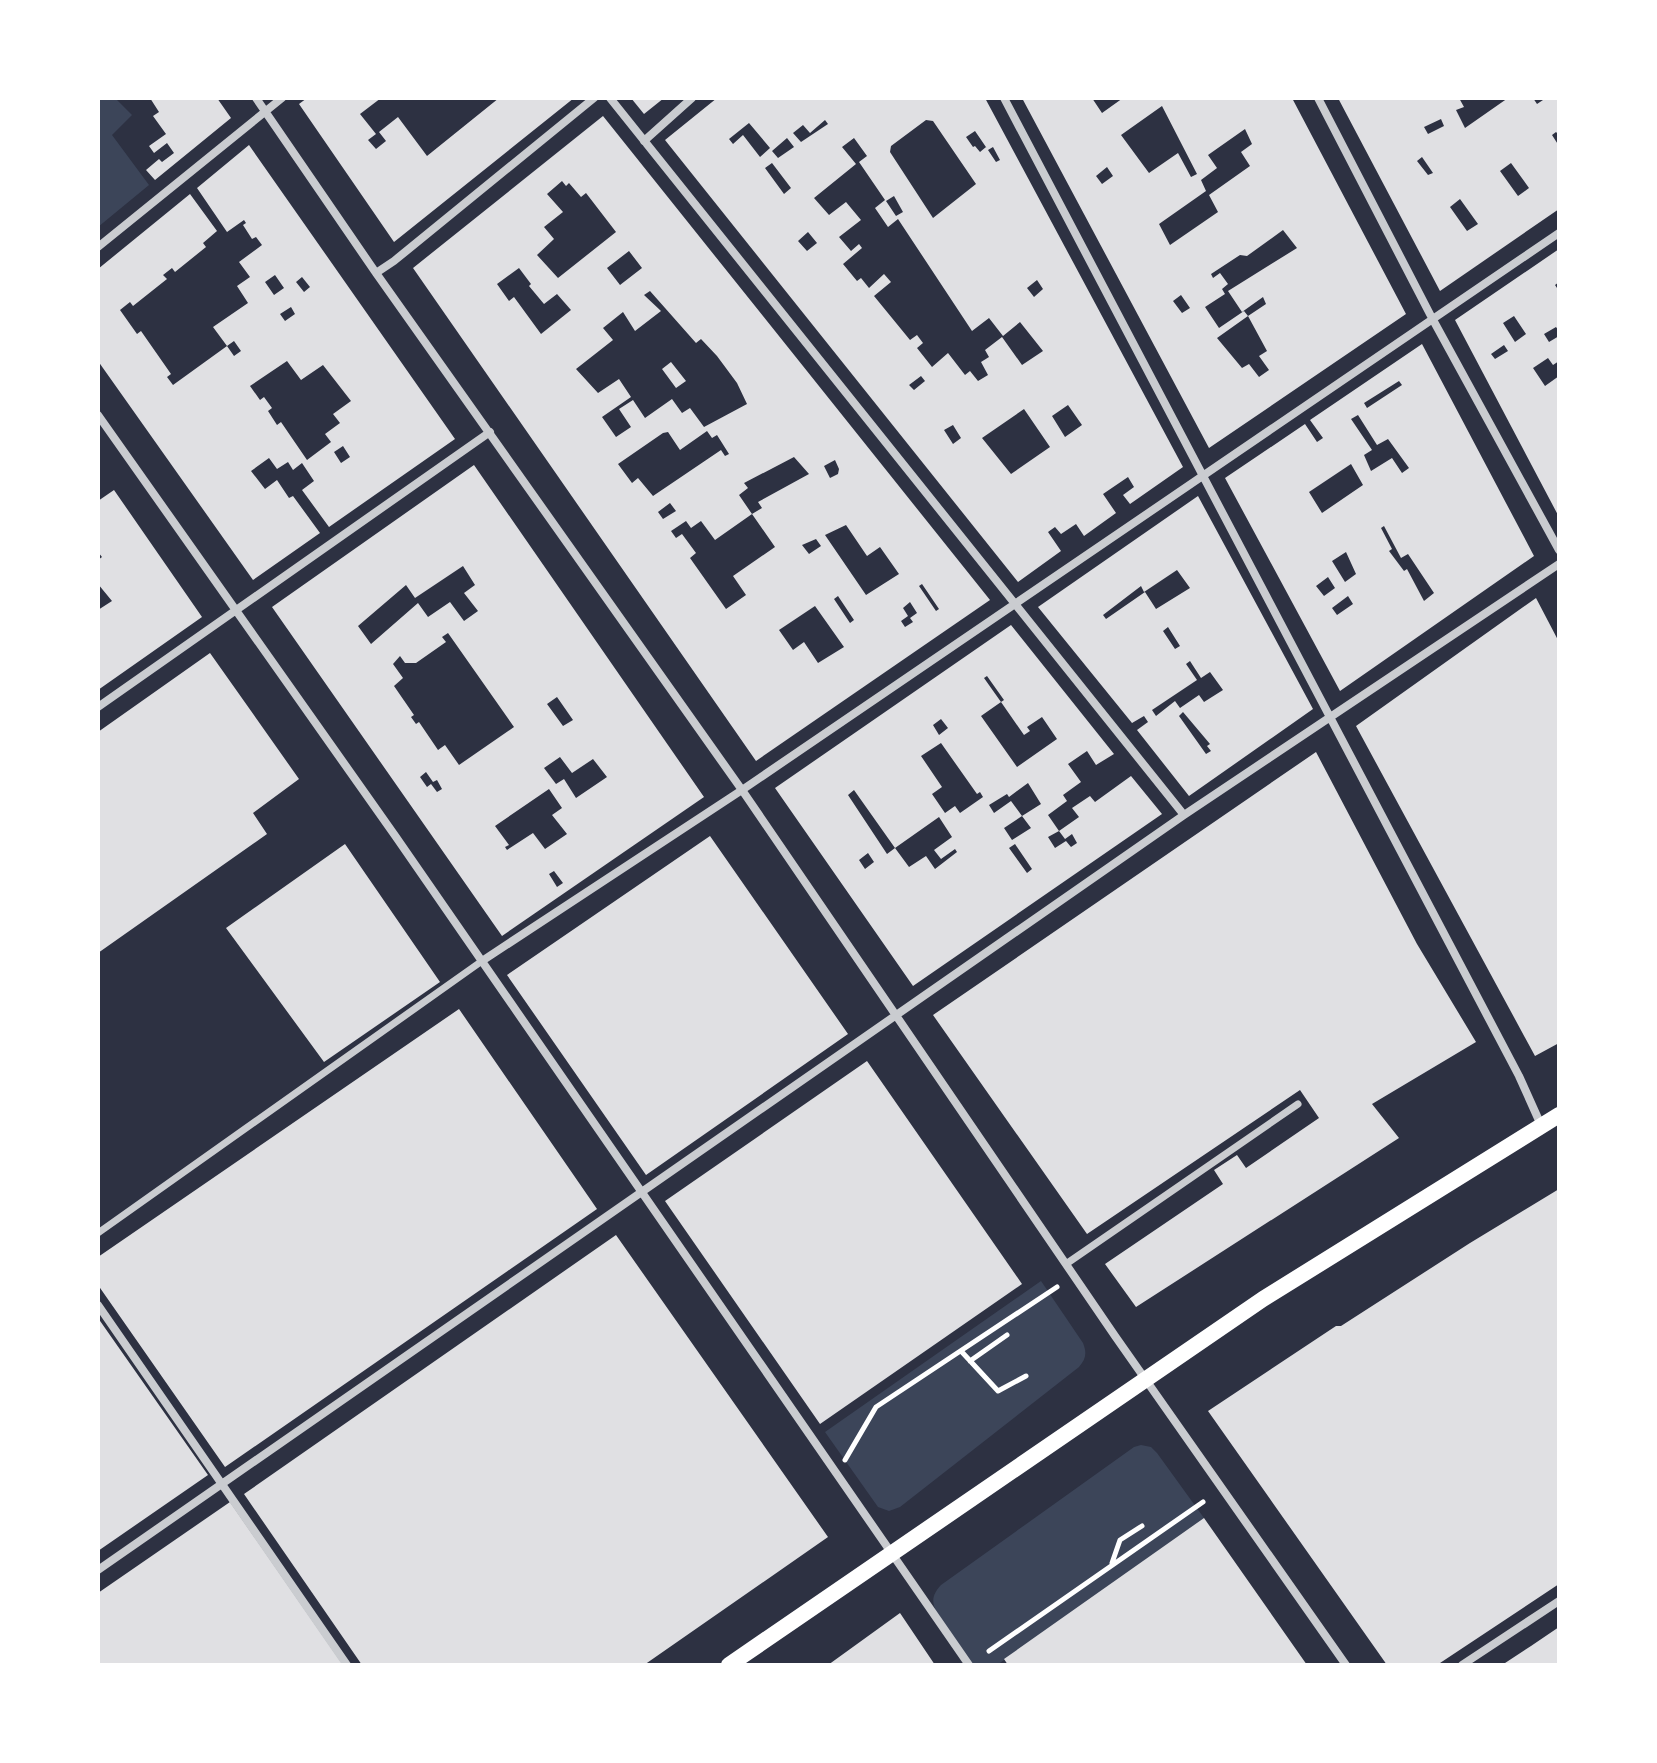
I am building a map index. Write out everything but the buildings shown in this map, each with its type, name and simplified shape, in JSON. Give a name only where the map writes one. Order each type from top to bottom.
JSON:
[{"type":"main road","points":[[729,1665],[1263,1299],[1559,1115]]},
{"type":"street","points":[[256,98],[742,790],[895,1017],[1346,1665]]},
{"type":"street","points":[[98,247],[282,98]]},
{"type":"street","points":[[376,273],[594,98]]},
{"type":"street","points":[[610,98],[1184,815]]},
{"type":"street","points":[[644,141],[692,98]]},
{"type":"street","points":[[1004,98],[1519,1076],[1541,1125]]},
{"type":"street","points":[[1318,98],[1432,318],[1559,550]]},
{"type":"street","points":[[98,1233],[482,961],[742,790],[1559,233]]},
{"type":"street","points":[[98,415],[644,1193],[891,1556],[969,1665]]},
{"type":"street","points":[[98,707],[490,432]]},
{"type":"street","points":[[98,1570],[1184,815],[1559,564]]},
{"type":"street","points":[[1066,1264],[1298,1104]]},
{"type":"street","points":[[98,1305],[347,1665]]},
{"type":"street","points":[[1462,1665],[1559,1601]]},
{"type":"path","points":[[841,1467],[876,1407],[1057,1287]]},
{"type":"path","points":[[970,1361],[1007,1335]]},
{"type":"path","points":[[961,1351],[998,1391],[1026,1376]]},
{"type":"path","points":[[989,1651],[1203,1502]]},
{"type":"path","points":[[1111,1565],[1120,1540],[1142,1526]]},
{"type":"shaded area","points":[[98,98],[115,98],[132,115],[112,135],[149,185],[98,227]]},
{"type":"shaded area","points":[[1041,1281],[1083,1343],[1085,1356],[1079,1367],[900,1507],[889,1511],[878,1507],[825,1432]]},
{"type":"shaded area","points":[[1141,1445],[1151,1447],[1157,1453],[1204,1518],[997,1665],[973,1665],[936,1611],[933,1600],[938,1588]]}]
